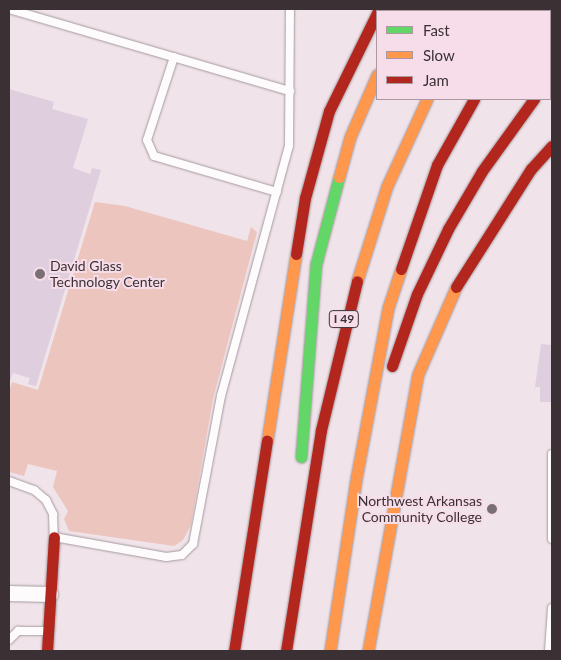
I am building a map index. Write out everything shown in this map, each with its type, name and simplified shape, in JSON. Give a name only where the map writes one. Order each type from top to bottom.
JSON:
[{"type":"main road","points":[[234,651],[305,198],[329,111],[376,15]]},
{"type":"main road","points":[[301,551],[301,464],[316,264],[350,137],[376,77]]},
{"type":"main road","name":"I 49","points":[[286,651],[328,394],[357,274],[387,186],[427,100]]},
{"type":"main road","points":[[330,651],[356,479],[396,281],[437,166],[473,100]]},
{"type":"main road","points":[[356,479],[405,327],[427,272],[482,171],[533,100]]},
{"type":"main road","points":[[368,651],[418,374],[463,270],[531,169],[552,146]]},
{"type":"main road","points":[[47,651],[54,537]]},
{"type":"street","points":[[9,594],[50,594]]},
{"type":"lane","points":[[9,9],[290,91]]},
{"type":"lane","points":[[9,481],[34,490],[46,500],[53,514],[54,537],[166,557],[182,555],[193,544],[221,396],[289,146],[290,9]]},
{"type":"lane","points":[[174,56],[147,140],[154,156],[277,192]]},
{"type":"lane","points":[[552,454],[552,539]]},
{"type":"lane","points":[[550,649],[551,608]]},
{"type":"lane","points":[[9,640],[18,631],[48,631]]},
{"type":"shaded area","points":[[95,202],[125,206],[247,241],[251,227],[257,232],[213,399],[191,525],[183,540],[174,546],[69,531],[64,519],[68,511],[53,487],[57,471],[28,464],[24,476],[9,472],[9,392],[12,382],[38,390]]},
{"type":"building","name":"David Glass Technology Center","points":[[9,89],[54,102],[52,109],[88,119],[73,168],[90,174],[92,168],[101,170],[36,386],[28,384],[30,378],[13,373],[9,384]]},
{"type":"building","points":[[541,344],[552,345],[552,402],[540,402],[540,387],[535,387]]},
{"type":"traffic: fast","points":[[301,457],[316,264],[339,177]]},
{"type":"traffic: slow","points":[[339,177],[350,137],[376,77]]},
{"type":"traffic: slow","points":[[357,281],[387,186],[427,100]]},
{"type":"traffic: slow","points":[[267,441],[296,254]]},
{"type":"traffic: slow","points":[[330,651],[356,479],[388,308],[401,269]]},
{"type":"traffic: slow","points":[[368,651],[418,374],[456,287]]},
{"type":"traffic: jam","points":[[296,254],[305,198],[329,111],[376,15]]},
{"type":"traffic: jam","points":[[401,269],[437,165],[473,100]]},
{"type":"traffic: jam","points":[[392,366],[417,294],[448,229],[482,171],[533,100]]},
{"type":"traffic: jam","points":[[456,287],[531,169],[552,146]]},
{"type":"traffic: jam","points":[[286,651],[321,430],[357,281]]},
{"type":"traffic: jam","points":[[234,651],[267,441]]},
{"type":"traffic: jam","points":[[47,651],[54,537]]},
{"type":"place","name":"David Glass Technology Center","points":[[40,274]]},
{"type":"place","name":"Northwest Arkansas Community College","points":[[492,509]]}]
